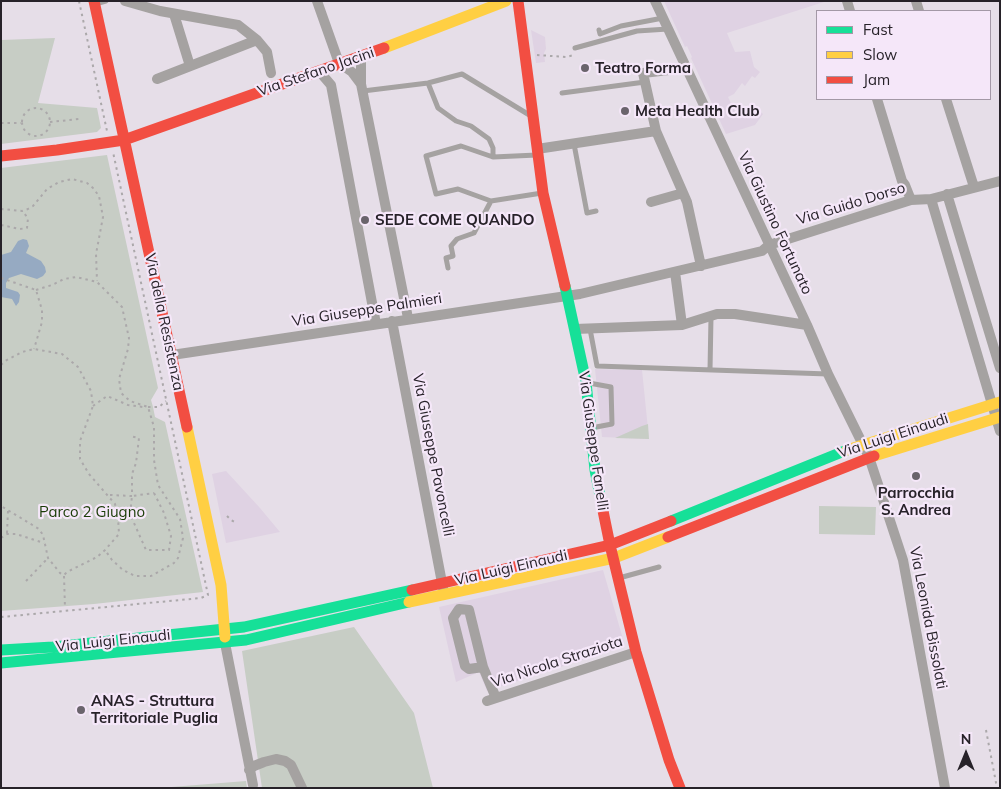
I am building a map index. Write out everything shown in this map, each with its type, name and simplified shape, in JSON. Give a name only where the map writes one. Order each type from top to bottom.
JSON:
[{"type":"main road","name":"Via Stefano Jacini","points":[[1,156],[124,140],[361,56],[506,1]]},
{"type":"main road","name":"Via Giuseppe Fanelli","points":[[518,1],[543,193],[576,329],[586,382],[595,470],[610,545],[636,652],[669,760],[680,788]]},
{"type":"main road","name":"Via della Resistenza","points":[[94,3],[222,585],[225,643]]},
{"type":"main road","name":"Via Luigi Einaudi","points":[[1,663],[54,660],[246,640],[443,589],[610,545],[863,444],[996,403]]},
{"type":"main road","name":"Via Luigi Einaudi","points":[[1,650],[52,647],[224,630],[614,558],[869,457],[998,418]]},
{"type":"street","points":[[125,1],[174,14],[238,25],[257,40],[267,52],[271,73]]},
{"type":"street","points":[[317,1],[339,63],[352,72],[362,88]]},
{"type":"street","name":"Via Giustino Fortunato","points":[[655,1],[807,324],[828,374],[869,457]]},
{"type":"street","points":[[174,14],[190,66]]},
{"type":"street","points":[[157,79],[257,40]]},
{"type":"street","points":[[361,56],[362,88],[408,318]]},
{"type":"street","points":[[331,86],[339,63]]},
{"type":"street","points":[[686,68],[644,78],[656,131],[687,202],[701,266]]},
{"type":"street","points":[[319,71],[331,86],[376,324]]},
{"type":"street","points":[[877,100],[902,181],[910,200]]},
{"type":"street","points":[[946,100],[974,188]]},
{"type":"street","points":[[537,152],[574,143],[656,131]]},
{"type":"street","name":"Via Guido Dorso","points":[[566,294],[580,294],[762,251],[769,245],[910,200],[931,199],[1000,181]]},
{"type":"street","points":[[651,202],[683,193]]},
{"type":"street","points":[[947,194],[998,355],[1000,368]]},
{"type":"street","points":[[931,199],[996,403],[1000,431]]},
{"type":"street","points":[[675,272],[682,325]]},
{"type":"street","name":"Via Giuseppe Palmieri","points":[[172,355],[566,294]]},
{"type":"street","points":[[576,329],[682,325],[718,314],[735,314],[807,324]]},
{"type":"street","name":"Via Giuseppe Pavoncelli","points":[[392,321],[443,589]]},
{"type":"street","name":"Via Leonida Bissolati","points":[[869,457],[903,560],[945,788]]},
{"type":"street","points":[[459,609],[469,610],[484,667],[470,669],[465,666],[453,618],[459,609]]},
{"type":"street","points":[[225,643],[253,785]]},
{"type":"street","name":"Via Nicola Straziota","points":[[484,667],[492,699],[636,652]]},
{"type":"street","points":[[249,770],[254,766],[276,759],[285,761],[291,765],[302,788]]},
{"type":"lane","points":[[94,3],[106,1]]},
{"type":"lane","points":[[599,30],[600,34],[621,26],[663,18]]},
{"type":"lane","points":[[575,48],[637,31],[668,29]]},
{"type":"lane","points":[[362,88],[428,84],[462,74],[533,117]]},
{"type":"lane","points":[[562,93],[644,78]]},
{"type":"lane","points":[[428,84],[438,108],[456,121],[471,126],[489,138],[493,148],[493,158]]},
{"type":"lane","points":[[574,143],[587,213],[596,211]]},
{"type":"lane","points":[[537,152],[493,158],[461,146],[426,156],[436,194],[458,189],[491,201],[543,193]]},
{"type":"lane","points":[[448,268],[446,258],[453,256],[451,246],[457,239],[474,233],[491,201]]},
{"type":"lane","points":[[710,370],[711,316]]},
{"type":"lane","points":[[590,328],[597,366],[828,374]]},
{"type":"lane","points":[[586,382],[611,387],[612,424],[590,428]]},
{"type":"lane","points":[[618,578],[659,567]]},
{"type":"path","points":[[79,1],[108,130],[107,134]]},
{"type":"path","points":[[536,55],[568,57]]},
{"type":"path","points":[[35,108],[44,110],[50,122],[46,132],[37,137],[27,133],[22,123],[22,118],[27,112],[35,108]]},
{"type":"path","points":[[50,122],[79,119]]},
{"type":"path","points":[[1,123],[22,123]]},
{"type":"path","points":[[1,617],[201,598],[208,594],[112,149]]},
{"type":"path","points":[[1,209],[22,211],[33,206],[47,189],[59,182],[72,179],[87,183],[99,196],[103,217],[96,254],[97,282]]},
{"type":"path","points":[[1,225],[20,229],[27,228],[28,218],[22,211]]},
{"type":"path","points":[[1,278],[36,290],[76,277],[97,282],[122,307],[127,328],[128,349],[119,380],[121,393],[130,401],[148,407]]},
{"type":"path","points":[[34,350],[42,322],[40,301],[36,290]]},
{"type":"path","points":[[1,365],[22,352],[34,350],[62,354],[78,368],[91,390],[93,406],[83,429],[79,453],[84,467],[115,504],[119,534],[106,550],[97,557],[64,575]]},
{"type":"path","points":[[93,406],[107,396],[128,405],[148,407],[159,407],[166,400]]},
{"type":"path","points":[[106,550],[112,560],[123,570],[142,577],[150,576],[174,563],[178,558],[183,538],[180,519],[158,485],[154,460],[154,427],[148,407]]},
{"type":"path","points":[[109,495],[132,496],[154,493],[164,513],[171,536],[169,550],[146,550],[130,514],[132,496],[132,474],[136,463],[139,438],[130,436]]},
{"type":"path","points":[[1,506],[39,529],[43,535],[48,558],[60,573],[64,575]]},
{"type":"path","points":[[7,534],[8,511]]},
{"type":"path","points":[[227,516],[236,523]]},
{"type":"path","points":[[1,538],[7,534],[26,536],[44,543]]},
{"type":"path","points":[[26,581],[48,558]]},
{"type":"path","points":[[64,575],[65,608]]},
{"type":"path","points":[[986,730],[997,788]]},
{"type":"shaded area","points":[[664,1],[827,1],[727,33],[735,52],[750,51],[754,67],[760,72],[755,78],[752,76],[745,86],[742,83],[734,94],[728,97],[737,115],[746,111],[751,106],[763,114],[755,125],[726,134],[687,46],[685,47]]},
{"type":"shaded area","points":[[531,30],[545,37],[545,62],[536,63]]},
{"type":"shaded area","points":[[595,369],[642,370],[649,439],[602,437]]},
{"type":"shaded area","points":[[226,471],[280,532],[226,543],[212,474]]},
{"type":"shaded area","points":[[603,570],[625,646],[487,691],[479,672],[456,682],[439,607]]},
{"type":"green space","points":[[55,38],[38,103],[97,108],[101,128],[97,132],[1,144],[1,40]]},
{"type":"green space","name":"Parco 2 Giugno","points":[[107,155],[158,388],[151,400],[155,417],[165,422],[203,592],[94,604],[1,611],[1,168]]},
{"type":"green space","points":[[648,424],[649,439],[615,438],[642,426]]},
{"type":"green space","points":[[819,506],[876,507],[875,535],[819,534]]},
{"type":"green space","points":[[354,627],[414,713],[433,788],[262,788],[242,651]]},
{"type":"green space","points":[[246,781],[247,788],[159,788]]},
{"type":"water","points":[[27,240],[29,246],[26,253],[41,261],[46,272],[37,279],[21,274],[9,278],[6,288],[18,292],[20,295],[16,306],[12,299],[1,297],[1,255],[11,252],[18,241]]},
{"type":"traffic: fast","points":[[565,286],[586,382],[595,470],[601,501]]},
{"type":"traffic: fast","points":[[671,521],[847,450]]},
{"type":"traffic: fast","points":[[1,650],[53,647],[244,627],[412,590]]},
{"type":"traffic: fast","points":[[1,663],[246,640],[409,602]]},
{"type":"traffic: slow","points":[[384,48],[506,1]]},
{"type":"traffic: slow","points":[[847,450],[1000,402]]},
{"type":"traffic: slow","points":[[874,456],[1000,417]]},
{"type":"traffic: slow","points":[[187,427],[221,585],[225,637]]},
{"type":"traffic: slow","points":[[409,602],[614,558],[668,537]]},
{"type":"traffic: jam","points":[[94,1],[187,427]]},
{"type":"traffic: jam","points":[[518,1],[543,193],[565,286]]},
{"type":"traffic: jam","points":[[1,156],[124,140],[384,48]]},
{"type":"traffic: jam","points":[[668,537],[874,456]]},
{"type":"traffic: jam","points":[[601,501],[636,652],[669,760],[680,788]]},
{"type":"traffic: jam","points":[[412,590],[610,545],[671,521]]},
{"type":"place","name":"Teatro Forma","points":[[585,68]]},
{"type":"place","name":"Meta Health Club","points":[[625,111]]},
{"type":"place","name":"SEDE COME QUANDO","points":[[365,220]]},
{"type":"place","name":"Parrocchia S. Andrea","points":[[916,476]]},
{"type":"place","name":"ANAS - Struttura Territoriale Puglia","points":[[81,710]]}]
